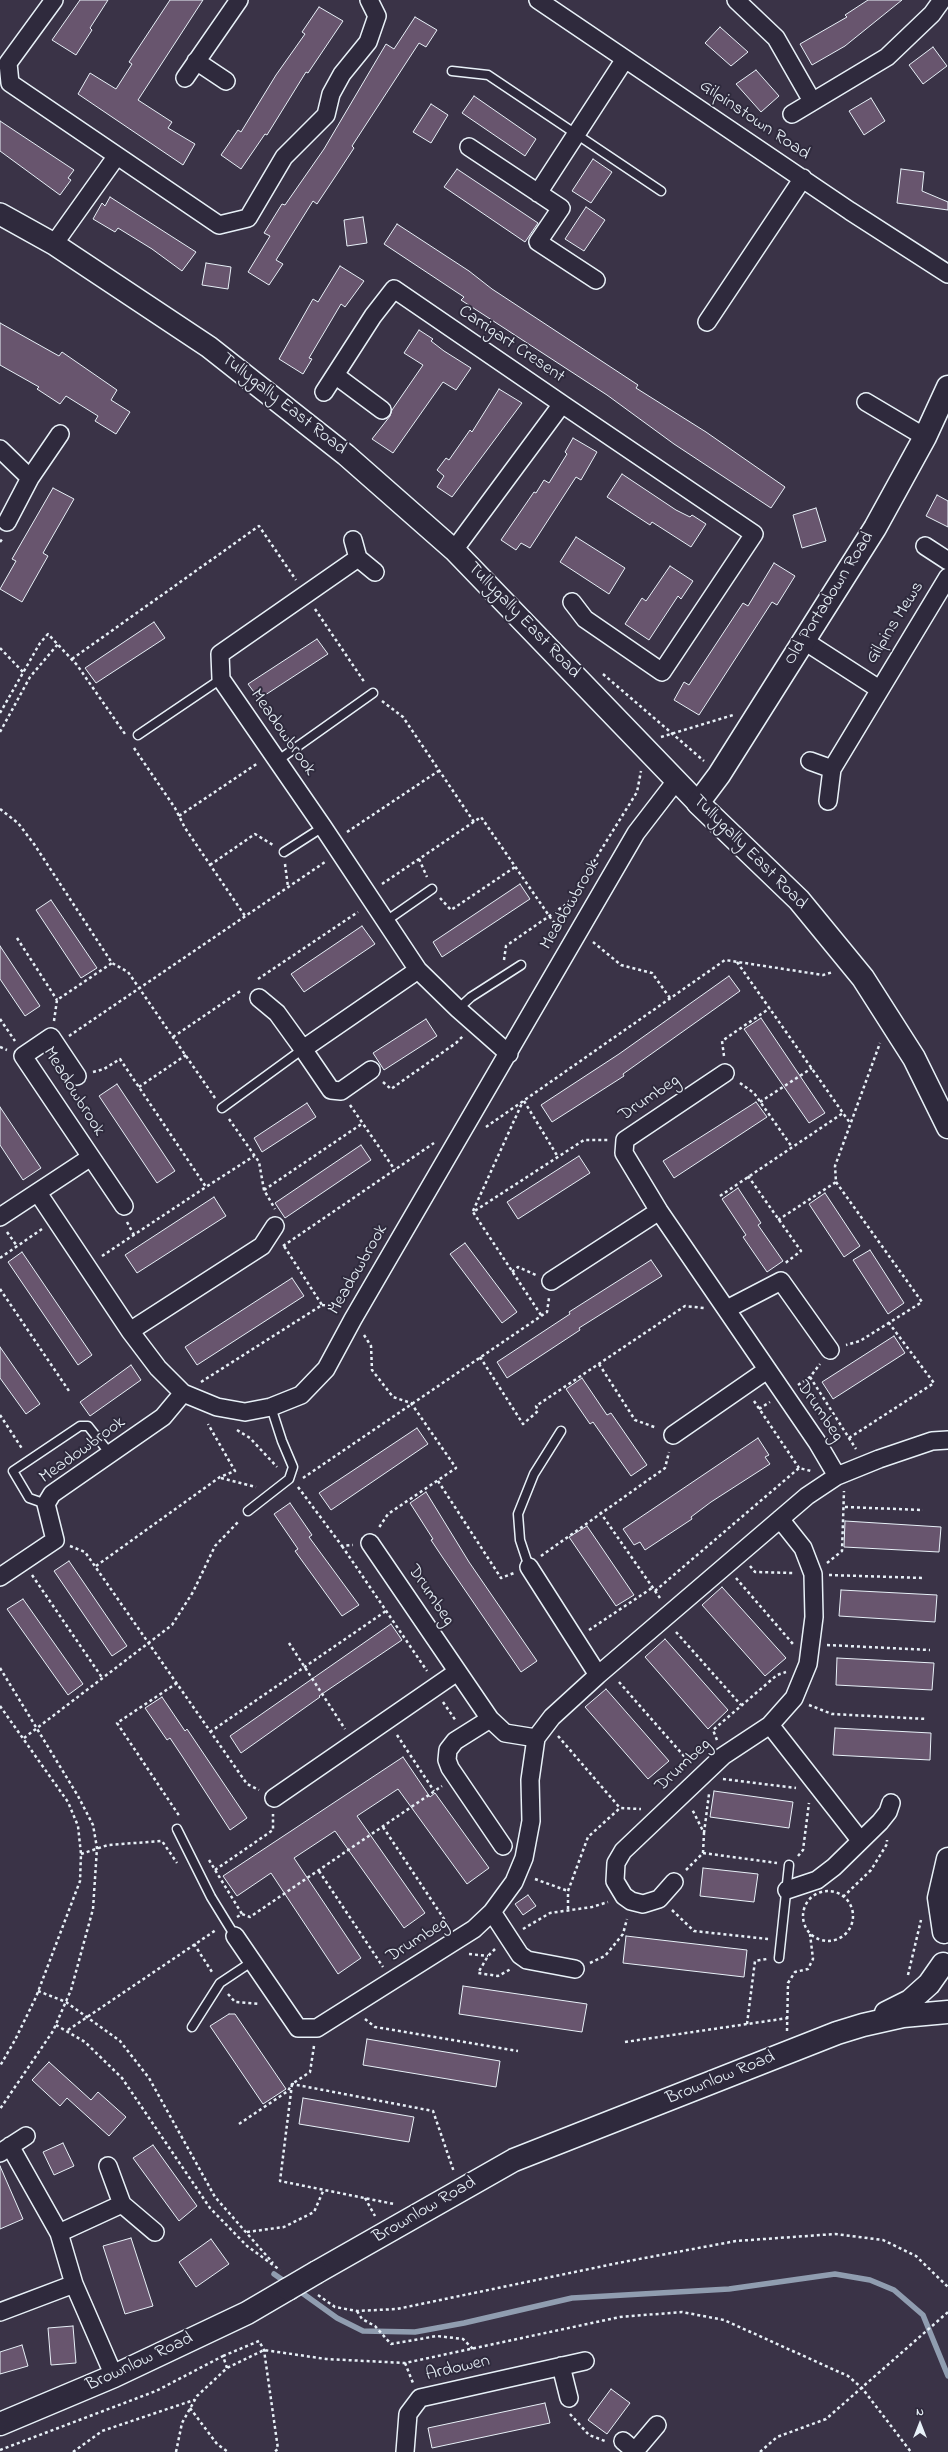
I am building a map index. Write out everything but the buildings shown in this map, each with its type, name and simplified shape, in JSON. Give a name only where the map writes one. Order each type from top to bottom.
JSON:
[{"type":"main road","name":"Old Portadown Road","points":[[698,803],[719,775],[875,528],[925,437],[947,391]]},
{"type":"main road","name":"Tullygally East Road","points":[[698,803],[799,900],[852,965],[914,1058],[948,1128]]},
{"type":"main road","points":[[945,1972],[941,1948],[946,1927],[939,1898],[948,1859]]},
{"type":"main road","name":"Brownlow Road","points":[[0,2424],[114,2376],[247,2313],[285,2280],[316,2283],[514,2160],[863,2024],[910,2001],[945,1972]]},
{"type":"main road","name":"Brownlow Road","points":[[863,2024],[903,2016],[948,2012]]},
{"type":"street","points":[[54,0],[8,63],[10,83],[220,225],[248,218],[284,157],[326,115],[332,94],[342,74],[368,42],[377,16],[369,0]]},
{"type":"street","points":[[185,78],[239,0]]},
{"type":"street","name":"Gilpinstown Road","points":[[538,0],[948,274]]},
{"type":"street","points":[[736,0],[776,38],[812,101]]},
{"type":"street","points":[[792,114],[887,57],[932,14],[942,0]]},
{"type":"street","points":[[538,193],[625,59]]},
{"type":"street","points":[[196,61],[226,81]]},
{"type":"street","points":[[469,147],[561,208],[538,242],[596,280]]},
{"type":"street","points":[[54,244],[116,156]]},
{"type":"street","points":[[707,322],[803,178]]},
{"type":"street","name":"Tullygally East Road","points":[[0,214],[54,244],[209,347],[346,455],[454,550],[698,803]]},
{"type":"street","name":"Carrigart Cresent","points":[[324,392],[394,289],[562,404],[454,550]]},
{"type":"street","points":[[335,375],[382,410]]},
{"type":"street","points":[[866,402],[925,437]]},
{"type":"street","points":[[562,404],[754,534],[662,672],[586,619],[572,602]]},
{"type":"street","points":[[6,522],[30,478],[60,434]]},
{"type":"street","points":[[0,449],[30,478]]},
{"type":"street","points":[[353,540],[358,558],[375,572]]},
{"type":"street","points":[[925,546],[948,561]]},
{"type":"street","points":[[221,679],[220,654],[307,596],[358,558]]},
{"type":"street","name":"Gilpins Mews","points":[[828,801],[832,769],[948,577]]},
{"type":"street","name":"Gilpins Mews","points":[[803,640],[879,689]]},
{"type":"street","name":"Meadowbrook","points":[[221,679],[371,897],[418,970],[474,1024],[509,1054]]},
{"type":"street","points":[[810,760],[832,769]]},
{"type":"street","name":"Meadowbrook","points":[[38,1193],[88,1265],[130,1332],[158,1368],[183,1393],[217,1407],[245,1412],[271,1407],[301,1395],[326,1369],[353,1319],[509,1054],[636,833],[676,781]]},
{"type":"street","points":[[303,1049],[418,970]]},
{"type":"street","points":[[255,991],[277,1013],[331,1090],[341,1091],[371,1070]]},
{"type":"street","name":"Meadowbrook","points":[[77,1076],[53,1041],[23,1056],[124,1206]]},
{"type":"street","name":"Drumbeg","points":[[725,1073],[625,1140],[624,1153],[659,1211],[817,1442],[837,1476]]},
{"type":"street","name":"Meadowbrook","points":[[0,1217],[91,1157]]},
{"type":"street","points":[[551,1281],[659,1211]]},
{"type":"street","points":[[130,1332],[262,1246],[275,1226]]},
{"type":"street","points":[[727,1309],[782,1281],[830,1350]]},
{"type":"street","points":[[673,1435],[767,1370]]},
{"type":"street","name":"Meadowbrook","points":[[55,1540],[46,1504],[52,1494],[163,1417],[183,1393]]},
{"type":"street","name":"Drumbeg","points":[[317,2028],[474,1929],[492,1912],[514,1882],[524,1858],[531,1822],[530,1780],[536,1738],[552,1717],[598,1675],[807,1496],[837,1476],[932,1441],[948,1440]]},
{"type":"street","name":"Drumbeg","points":[[628,1898],[615,1881],[616,1864],[623,1851],[723,1756],[770,1725],[794,1698],[808,1664],[814,1616],[813,1574],[802,1548],[780,1519]]},
{"type":"street","points":[[0,1577],[55,1540]]},
{"type":"street","name":"Drumbeg","points":[[370,1543],[457,1672],[490,1718],[505,1733],[536,1738]]},
{"type":"street","points":[[530,1567],[598,1675]]},
{"type":"street","points":[[274,1798],[457,1672]]},
{"type":"street","points":[[490,1718],[454,1741],[448,1750],[447,1760],[455,1776],[503,1846]]},
{"type":"street","points":[[770,1725],[813,1786],[860,1840]]},
{"type":"street","points":[[787,1890],[817,1880],[834,1867],[880,1822],[888,1812],[891,1803]]},
{"type":"street","points":[[628,1898],[643,1904],[659,1899],[674,1882]]},
{"type":"street","points":[[492,1912],[520,1955],[527,1960],[575,1969]]},
{"type":"street","points":[[231,1930],[298,2028],[317,2028]]},
{"type":"street","points":[[26,2136],[5,2150],[59,2233],[74,2284],[114,2376]]},
{"type":"street","points":[[108,2166],[122,2204],[155,2232]]},
{"type":"street","points":[[59,2233],[122,2204]]},
{"type":"street","points":[[0,2312],[74,2284]]},
{"type":"street","name":"Ardowen","points":[[405,2452],[408,2414],[420,2398],[585,2361]]},
{"type":"street","points":[[561,2366],[569,2398]]},
{"type":"street","points":[[631,2448],[657,2426]]},
{"type":"lane","points":[[452,71],[488,75],[661,191]]},
{"type":"lane","points":[[138,735],[221,679]]},
{"type":"lane","points":[[274,757],[373,693]]},
{"type":"lane","points":[[284,852],[323,827]]},
{"type":"lane","points":[[386,921],[432,889]]},
{"type":"lane","points":[[458,1009],[471,997],[521,965]]},
{"type":"lane","points":[[222,1108],[303,1049]]},
{"type":"lane","points":[[248,1511],[289,1479],[294,1467],[282,1441],[271,1407]]},
{"type":"lane","points":[[46,1504],[29,1498],[13,1471],[80,1426],[88,1426],[111,1454]]},
{"type":"lane","points":[[530,1567],[520,1540],[518,1514],[534,1474],[561,1431]]},
{"type":"lane","points":[[177,1830],[192,1863],[231,1930]]},
{"type":"lane","points":[[780,1958],[789,1865]]},
{"type":"lane","points":[[192,2027],[220,1983],[253,1961]]},
{"type":"path","points":[[72,658],[259,526],[373,693],[403,717],[474,822]]},
{"type":"path","points":[[0,713],[48,634],[72,658],[126,736]]},
{"type":"path","points":[[0,732],[30,677],[58,644]]},
{"type":"path","points":[[0,648],[24,672]]},
{"type":"path","points":[[602,673],[719,775]]},
{"type":"path","points":[[500,978],[506,946],[568,903],[637,792],[645,748],[657,739],[673,734],[738,714],[757,713]]},
{"type":"path","points":[[130,742],[245,916]]},
{"type":"path","points":[[179,816],[274,757]]},
{"type":"path","points":[[53,1041],[139,987],[288,887],[337,847],[440,770]]},
{"type":"path","points":[[0,809],[18,823],[34,844],[112,963],[128,972],[186,1055],[259,1162],[264,1190],[275,1208],[275,1226],[295,1238]]},
{"type":"path","points":[[255,991],[419,859],[481,817],[560,929]]},
{"type":"path","points":[[210,865],[255,834],[284,852],[288,887]]},
{"type":"path","points":[[419,859],[432,889],[452,910],[515,867]]},
{"type":"path","points":[[579,930],[621,965],[652,973],[670,998]]},
{"type":"path","points":[[17,938],[57,1000],[53,1041]]},
{"type":"path","points":[[262,1246],[284,1246],[447,1133],[472,1137],[725,960],[823,975],[852,965]]},
{"type":"path","points":[[737,962],[850,1123]]},
{"type":"path","points":[[57,1000],[112,963]]},
{"type":"path","points":[[173,1037],[245,988]]},
{"type":"path","points":[[770,1008],[722,1041],[725,1073],[754,1092],[792,1147]]},
{"type":"path","points":[[0,1019],[24,1055]]},
{"type":"path","points":[[371,1070],[391,1089],[456,1043],[474,1024]]},
{"type":"path","points":[[849,1438],[934,1383],[889,1322],[922,1302],[836,1182],[835,1166],[880,1042],[898,1033]]},
{"type":"path","points":[[139,1087],[186,1055]]},
{"type":"path","points":[[77,1076],[104,1069],[120,1059],[206,1187]]},
{"type":"path","points":[[760,1102],[812,1068]]},
{"type":"path","points":[[341,1091],[394,1170]]},
{"type":"path","points":[[524,1101],[558,1157]]},
{"type":"path","points":[[473,1212],[524,1101]]},
{"type":"path","points":[[720,1196],[843,1113]]},
{"type":"path","points":[[264,1190],[363,1123]]},
{"type":"path","points":[[473,1212],[584,1140],[625,1140]]},
{"type":"path","points":[[88,1265],[254,1156]]},
{"type":"path","points":[[748,1176],[801,1251],[780,1266],[782,1281]]},
{"type":"path","points":[[778,1220],[836,1182]]},
{"type":"path","points":[[473,1212],[542,1315]]},
{"type":"path","points":[[0,1258],[56,1219]]},
{"type":"path","points":[[183,1393],[322,1305],[284,1246]]},
{"type":"path","points":[[289,1479],[303,1478],[411,1403],[547,1312],[551,1281],[518,1268],[512,1272]]},
{"type":"path","points":[[0,1289],[69,1391]]},
{"type":"path","points":[[480,1357],[523,1424],[538,1411],[536,1406],[685,1306],[727,1309]]},
{"type":"path","points":[[353,1319],[371,1346],[372,1370],[393,1397],[411,1403],[456,1468],[388,1514],[370,1543]]},
{"type":"path","points":[[438,1481],[501,1578],[530,1567],[548,1549],[666,1468],[673,1435],[635,1420],[599,1364]]},
{"type":"path","points":[[810,1377],[866,1465]]},
{"type":"path","points":[[744,1386],[799,1468],[837,1476]]},
{"type":"path","points":[[0,1415],[30,1460]]},
{"type":"path","points":[[96,1566],[220,1477],[235,1471],[205,1418]]},
{"type":"path","points":[[655,1591],[799,1468]]},
{"type":"path","points":[[220,1477],[239,1484],[263,1488],[272,1493]]},
{"type":"path","points":[[844,1507],[923,1510]]},
{"type":"path","points":[[24,1738],[172,1626],[193,1592],[215,1546],[248,1511]]},
{"type":"path","points":[[600,1512],[652,1588],[672,1612]]},
{"type":"path","points":[[55,1540],[85,1552],[247,1784],[274,1798],[273,1830],[216,1870]]},
{"type":"path","points":[[342,1546],[386,1611],[465,1734]]},
{"type":"path","points":[[23,1562],[102,1679]]},
{"type":"path","points":[[723,1756],[713,1730],[777,1675],[808,1664],[725,1566]]},
{"type":"path","points":[[813,1574],[924,1578]]},
{"type":"path","points":[[576,1640],[652,1588]]},
{"type":"path","points":[[210,1732],[386,1611]]},
{"type":"path","points":[[674,1630],[741,1705]]},
{"type":"path","points":[[289,1643],[354,1742]]},
{"type":"path","points":[[811,1644],[930,1650]]},
{"type":"path","points":[[0,1668],[38,1727],[93,1824],[97,1848],[93,1909],[66,2002],[56,2025],[0,2109]]},
{"type":"path","points":[[619,1682],[701,1776]]},
{"type":"path","points":[[177,1683],[117,1722],[181,1818]]},
{"type":"path","points":[[794,1698],[832,1714],[927,1719]]},
{"type":"path","points":[[0,1706],[68,1802],[78,1826],[81,1854],[80,1881],[38,1990],[15,2040],[0,2066]]},
{"type":"path","points":[[552,1717],[558,1727],[555,1732],[620,1808]]},
{"type":"path","points":[[387,1720],[434,1791]]},
{"type":"path","points":[[207,1857],[242,1914],[250,1917],[383,1827],[455,1776]]},
{"type":"path","points":[[703,1853],[789,1865],[803,1850],[813,1786],[718,1779]]},
{"type":"path","points":[[684,1792],[704,1833]]},
{"type":"path","points":[[568,1909],[568,1891],[588,1837],[620,1808],[667,1809]]},
{"type":"path","points":[[674,1882],[703,1853],[705,1822]]},
{"type":"path","points":[[843,1897],[871,1870],[887,1844],[887,1830],[880,1822]]},
{"type":"path","points":[[383,1827],[458,1939]]},
{"type":"path","points":[[81,1854],[97,1848],[162,1841],[180,1866]]},
{"type":"path","points":[[318,1871],[392,1981]]},
{"type":"path","points":[[518,1871],[568,1891]]},
{"type":"path","points":[[786,2038],[788,2018],[788,1983],[795,1972],[808,1969],[813,1959],[810,1934],[803,1920],[803,1912],[810,1898],[824,1891],[832,1891],[843,1897],[851,1907],[853,1915],[848,1932],[838,1939],[825,1941],[810,1934]]},
{"type":"path","points":[[527,1960],[498,1976],[478,1973],[488,1956],[509,1937],[550,1913],[568,1909],[592,1907],[628,1898],[624,1934],[605,1956],[575,1969]]},
{"type":"path","points":[[659,1899],[694,1931],[781,1940]]},
{"type":"path","points":[[68,2030],[231,1930],[242,1914]]},
{"type":"path","points":[[907,1979],[921,1918]]},
{"type":"path","points":[[747,2024],[755,1961],[780,1958]]},
{"type":"path","points":[[38,1990],[66,2002],[86,2018],[120,2041],[149,2078],[215,2197],[276,2267],[285,2280]]},
{"type":"path","points":[[351,2007],[375,2027],[518,2051]]},
{"type":"path","points":[[626,2042],[788,2018]]},
{"type":"path","points":[[56,2025],[68,2030],[85,2042],[122,2078],[210,2208],[247,2246],[276,2267]]},
{"type":"path","points":[[238,2124],[288,2091],[292,2084],[310,2072],[317,2028]]},
{"type":"path","points":[[292,2084],[433,2111],[456,2176]]},
{"type":"path","points":[[292,2084],[280,2181],[364,2197],[392,2205],[399,2202]]},
{"type":"path","points":[[246,2232],[284,2227],[314,2212],[324,2189]]},
{"type":"path","points":[[316,2283],[336,2307],[356,2311],[396,2309],[618,2263],[736,2241],[835,2234],[883,2240],[916,2256],[948,2286]]},
{"type":"path","points":[[356,2311],[362,2318],[375,2326],[391,2344],[437,2336],[463,2339],[473,2349]]},
{"type":"path","points":[[176,2452],[182,2423],[195,2400],[227,2368],[264,2350],[326,2359],[405,2363],[620,2317],[682,2312],[724,2320],[848,2376],[862,2388],[911,2452]]},
{"type":"path","points":[[760,2452],[777,2437],[826,2419],[948,2312]]},
{"type":"path","points":[[0,2450],[156,2392],[223,2356],[259,2341],[264,2350],[278,2449],[274,2452]]},
{"type":"path","points":[[223,2356],[227,2368]]},
{"type":"path","points":[[569,2398],[564,2407],[589,2435],[631,2448]]},
{"type":"path","points":[[73,2452],[102,2431],[195,2400]]},
{"type":"path","points":[[190,2408],[218,2444],[228,2452]]},
{"type":"waterway","points":[[274,2274],[287,2283]]},
{"type":"waterway","points":[[298,2290],[337,2318],[363,2331],[415,2332],[464,2323],[572,2298],[729,2289],[835,2274],[870,2280],[894,2290],[923,2315],[948,2376]]}]
